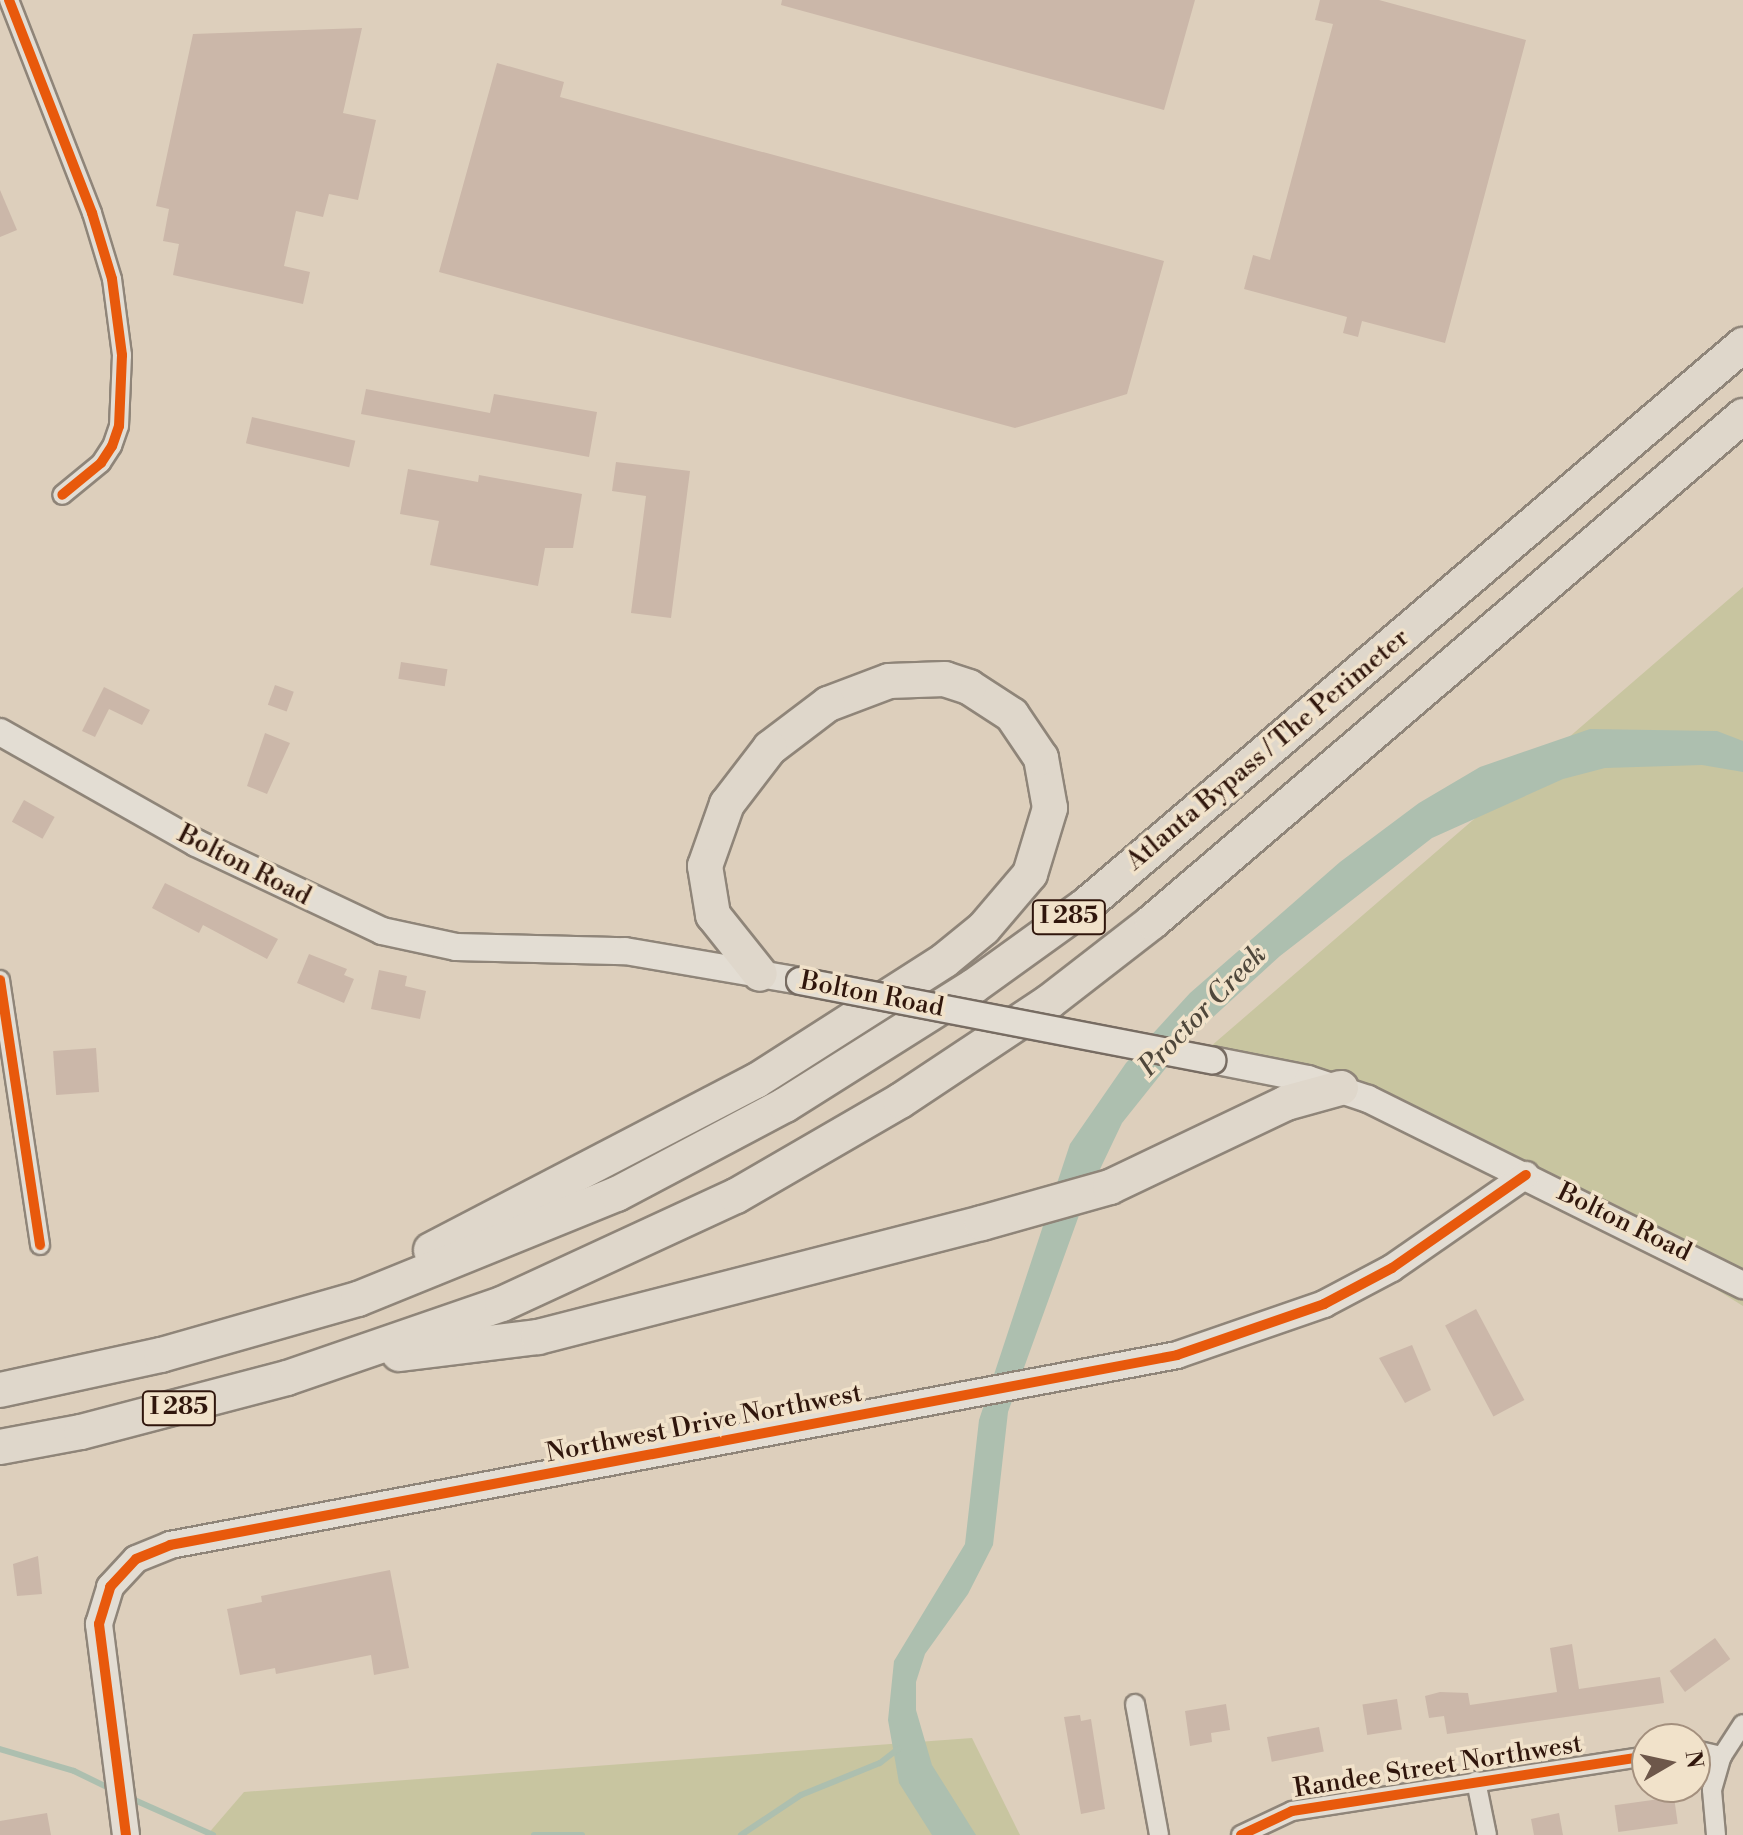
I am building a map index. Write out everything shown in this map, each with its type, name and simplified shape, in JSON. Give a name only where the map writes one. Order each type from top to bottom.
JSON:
[{"type":"highway","name":"Atlanta Bypass / The Perimeter","points":[[0,1390],[161,1355],[288,1320],[447,1265],[617,1194],[785,1105],[974,986],[1085,906],[1743,345]]},
{"type":"highway","name":"Atlanta Bypass / The Perimeter","points":[[0,1447],[150,1415],[355,1357],[502,1304],[652,1238],[750,1188],[972,1055],[1152,922],[1743,416]]},
{"type":"highway","points":[[288,1320],[575,1178],[756,1081],[945,960],[984,928],[1030,874],[1050,808],[1041,758],[1012,715],[969,687],[945,679],[889,681],[828,704],[770,748],[727,804],[711,839],[705,866],[713,915],[760,974]]},
{"type":"highway","points":[[355,1357],[538,1337],[982,1223],[1110,1187],[1174,1160],[1286,1103],[1341,1088]]},
{"type":"main road","name":"Bolton Road","points":[[0,732],[196,843],[382,931],[456,947],[625,951],[800,981],[1212,1060],[1341,1088],[1526,1175],[1743,1285]]},
{"type":"main road","name":"Northwest Drive Northwest","points":[[126,1835],[99,1624],[110,1587],[136,1559],[170,1545],[1177,1355],[1324,1304],[1444,1236],[1526,1175]]},
{"type":"street","points":[[9,0],[92,213],[112,279],[122,355],[119,426],[112,446],[101,463],[62,495]]},
{"type":"street","points":[[1,993],[40,1245]]},
{"type":"street","points":[[1135,1704],[1159,1835]]},
{"type":"street","points":[[1716,1835],[1712,1790],[1722,1756],[1743,1724]]},
{"type":"street","points":[[1711,1754],[1722,1756]]},
{"type":"street","name":"Randee Street Northwest","points":[[1241,1835],[1292,1811],[1631,1758]]},
{"type":"street","points":[[1476,1781],[1487,1835]]},
{"type":"shaded area","points":[[1743,587],[1743,1306],[1555,1189],[1376,1089],[1188,1066]]},
{"type":"shaded area","points":[[972,1738],[1020,1835],[207,1835],[244,1792]]},
{"type":"water","name":"Proctor Creek","points":[[1590,729],[1717,731],[1743,741],[1743,772],[1702,765],[1605,768],[1563,779],[1432,838],[1280,956],[1189,1039],[1122,1123],[1082,1207],[1008,1412],[993,1545],[968,1594],[925,1654],[916,1682],[916,1710],[932,1765],[976,1835],[932,1835],[899,1783],[888,1720],[894,1661],[965,1544],[979,1420],[1070,1144],[1126,1063],[1190,993],[1340,862],[1419,803],[1480,767]]},
{"type":"building","points":[[782,0],[1195,0],[1164,110],[781,5]]},
{"type":"building","points":[[1320,0],[1379,0],[1526,40],[1445,343],[1362,321],[1358,337],[1343,333],[1347,317],[1244,289],[1253,255],[1270,260],[1333,24],[1315,20]]},
{"type":"building","points":[[362,28],[343,113],[376,120],[358,200],[329,194],[323,217],[296,211],[284,266],[310,272],[303,304],[173,275],[179,244],[163,241],[169,209],[156,206],[193,34]]},
{"type":"building","points":[[497,63],[564,82],[560,97],[1164,261],[1127,394],[1015,428],[439,272]]},
{"type":"building","points":[[0,190],[17,230],[0,237]]},
{"type":"building","points":[[366,389],[490,413],[494,394],[597,412],[589,457],[361,414]]},
{"type":"building","points":[[252,417],[355,441],[349,467],[246,443]]},
{"type":"building","points":[[616,462],[690,471],[671,618],[631,613],[646,496],[612,491]]},
{"type":"building","points":[[408,469],[478,482],[479,475],[582,494],[573,548],[545,548],[538,586],[430,565],[439,521],[400,514]]},
{"type":"building","points":[[401,662],[447,669],[445,686],[398,679]]},
{"type":"building","points":[[275,685],[294,692],[287,712],[268,705]]},
{"type":"building","points":[[104,687],[150,710],[142,725],[109,709],[95,737],[82,731]]},
{"type":"building","points":[[265,733],[290,743],[267,794],[247,786]]},
{"type":"building","points":[[24,800],[55,817],[42,839],[12,822]]},
{"type":"building","points":[[165,883],[278,939],[267,959],[203,925],[199,933],[152,908]]},
{"type":"building","points":[[309,954],[347,969],[344,975],[354,979],[344,1003],[297,983]]},
{"type":"building","points":[[379,970],[407,976],[405,986],[426,991],[420,1019],[371,1009]]},
{"type":"building","points":[[96,1048],[99,1092],[56,1095],[53,1051]]},
{"type":"building","points":[[1476,1309],[1524,1400],[1493,1416],[1445,1325]]},
{"type":"building","points":[[1412,1345],[1431,1390],[1405,1403],[1379,1358]]},
{"type":"building","points":[[38,1556],[42,1594],[17,1596],[13,1564]]},
{"type":"building","points":[[390,1570],[409,1668],[374,1675],[371,1655],[276,1674],[275,1668],[240,1675],[227,1609],[262,1602],[261,1596]]},
{"type":"building","points":[[1715,1638],[1730,1659],[1685,1692],[1670,1671]]},
{"type":"building","points":[[1572,1644],[1579,1689],[1660,1677],[1664,1703],[1447,1734],[1444,1716],[1429,1718],[1425,1696],[1440,1692],[1468,1693],[1470,1705],[1557,1692],[1550,1648]]},
{"type":"building","points":[[1397,1699],[1402,1730],[1367,1735],[1362,1704]]},
{"type":"building","points":[[1226,1704],[1230,1730],[1211,1733],[1212,1742],[1190,1746],[1185,1711]]},
{"type":"building","points":[[1080,1715],[1081,1721],[1091,1719],[1105,1809],[1081,1814],[1064,1717]]},
{"type":"building","points":[[1319,1727],[1324,1752],[1272,1762],[1267,1737]]},
{"type":"building","points":[[1675,1803],[1678,1824],[1618,1832],[1615,1805]]},
{"type":"building","points":[[47,1813],[51,1835],[0,1835],[0,1821]]},
{"type":"building","points":[[1559,1813],[1563,1835],[1534,1835],[1531,1819]]},
{"type":"waterway","points":[[0,1749],[74,1771],[113,1790]]},
{"type":"waterway","points":[[741,1835],[801,1795],[880,1763],[898,1749]]},
{"type":"waterway","points":[[130,1798],[213,1835]]},
{"type":"waterway","points":[[534,1835],[582,1835]]},
{"type":"cycle path","points":[[9,0],[92,213],[112,279],[122,355],[119,426],[112,446],[101,463],[62,495]]},
{"type":"cycle path","points":[[0,980],[40,1245]]},
{"type":"cycle path","points":[[126,1835],[99,1624],[110,1587],[136,1559],[170,1545],[1177,1355],[1324,1304],[1392,1268],[1526,1175]]},
{"type":"cycle path","points":[[1241,1835],[1292,1811],[1631,1758]]}]
